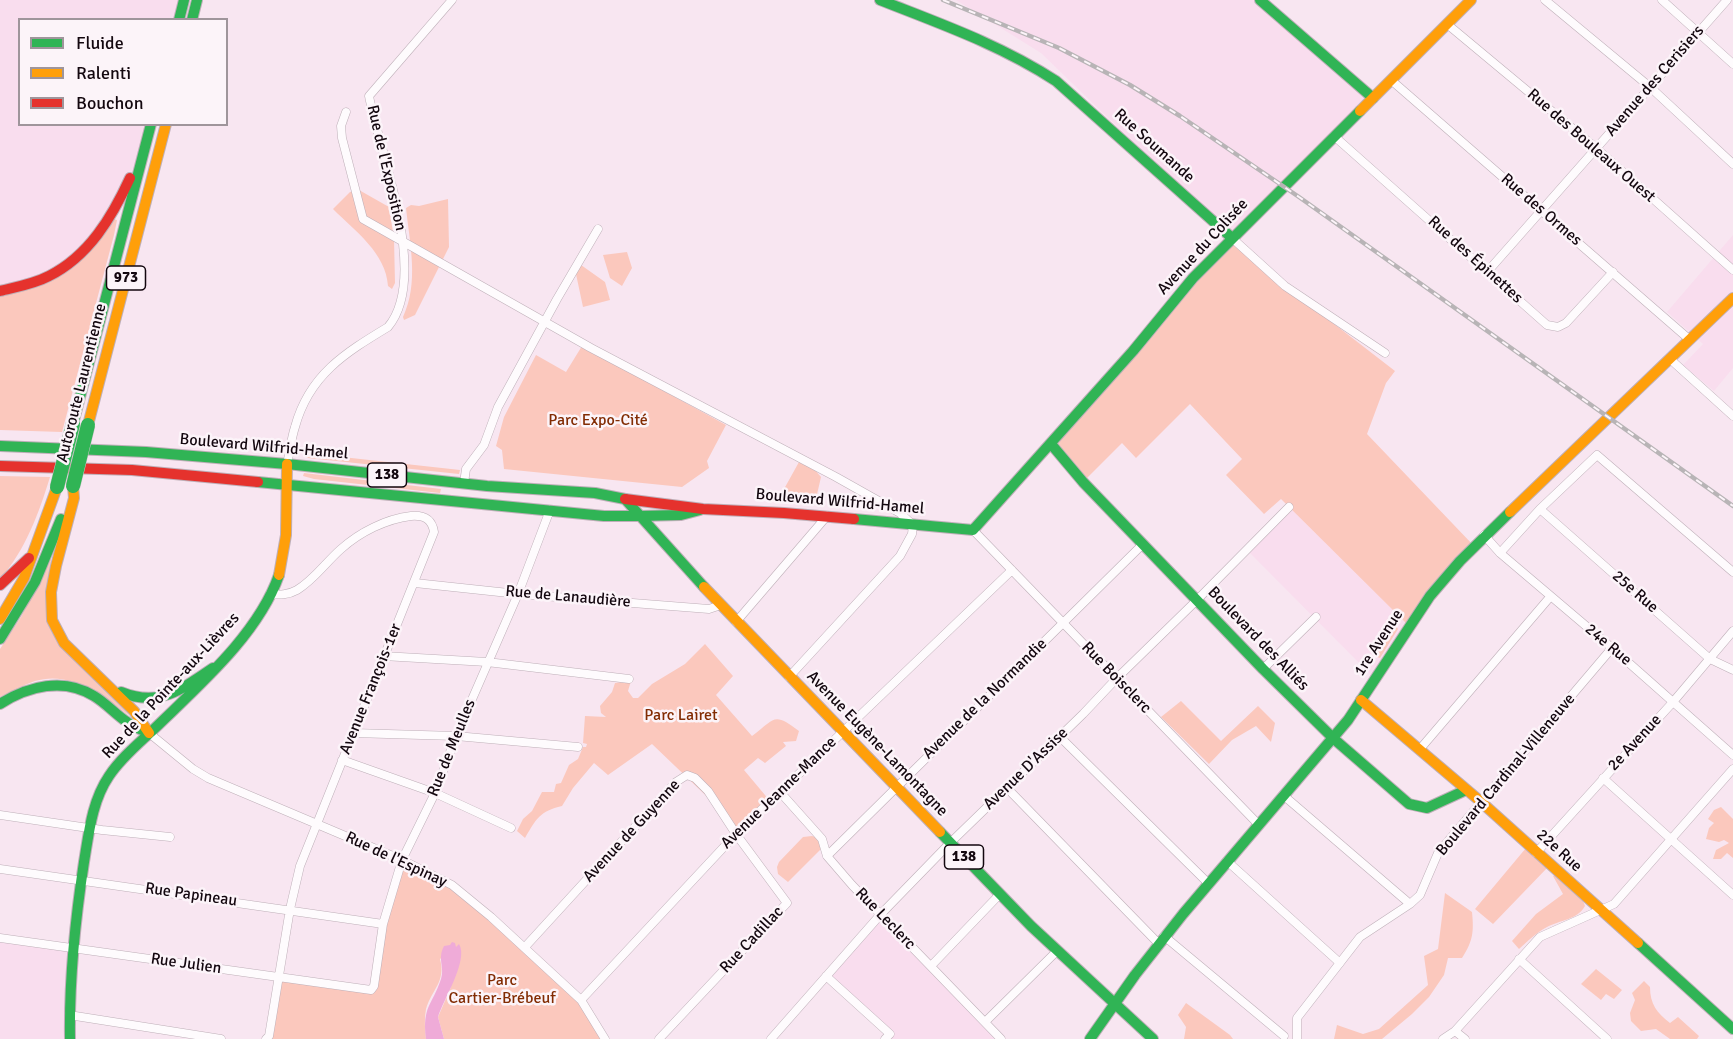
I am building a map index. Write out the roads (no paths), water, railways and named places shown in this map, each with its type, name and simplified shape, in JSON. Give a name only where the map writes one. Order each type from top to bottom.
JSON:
[{"type":"main road","points":[[180,18],[184,0]]},
{"type":"main road","points":[[193,18],[199,0]]},
{"type":"main road","name":"Rue Soumande","points":[[880,0],[1008,51],[1033,64],[1056,81],[1232,238]]},
{"type":"main road","points":[[1260,0],[1373,98]]},
{"type":"main road","name":"Avenue du Colisée","points":[[974,530],[1149,333],[1193,279],[1471,0]]},
{"type":"main road","name":"Autoroute Laurentienne","points":[[0,619],[24,578],[57,487],[151,126]]},
{"type":"main road","name":"Autoroute Laurentienne","points":[[0,639],[20,609],[46,558],[73,486],[165,126]]},
{"type":"main road","points":[[0,291],[48,276],[73,261],[94,240],[116,209],[147,141]]},
{"type":"main road","name":"1re Avenue","points":[[1090,1039],[1161,940],[1283,795],[1334,739],[1426,602],[1484,535],[1733,298]]},
{"type":"main road","name":"Boulevard des Alliés","points":[[1051,444],[1083,482],[1263,669],[1334,739],[1409,804],[1427,808],[1466,790]]},
{"type":"main road","name":"Boulevard Wilfrid-Hamel","points":[[0,446],[146,453],[287,464],[464,483],[595,493],[703,509],[827,516],[974,530]]},
{"type":"main road","name":"Rue de la Pointe-aux-Lièvres","points":[[70,1039],[72,948],[81,880],[97,800],[110,774],[213,668],[261,613],[278,578],[285,538],[287,464]]},
{"type":"main road","name":"Boulevard Wilfrid-Hamel","points":[[0,466],[132,470],[604,516],[681,515],[703,509]]},
{"type":"main road","points":[[73,486],[74,498],[52,586],[50,605],[52,620],[64,643],[134,711],[149,733]]},
{"type":"main road","name":"Avenue Eugène-Lamontagne","points":[[625,499],[736,622],[950,843],[1057,951],[1114,1003]]},
{"type":"main road","points":[[0,585],[33,554]]},
{"type":"main road","points":[[108,686],[135,699],[151,700],[176,692],[213,668]]},
{"type":"main road","points":[[0,704],[20,692],[38,686],[71,687],[89,693],[131,725],[149,733]]},
{"type":"main road","name":"22e Rue","points":[[1361,700],[1480,801],[1733,1029]]},
{"type":"main road","name":"138","points":[[1114,1003],[1153,1039]]},
{"type":"street","name":"Rue de l'Exposition","points":[[287,464],[294,429],[302,406],[316,383],[332,364],[388,327],[394,320],[405,282],[403,242],[400,219],[369,96],[452,0]]},
{"type":"street","points":[[1545,0],[1650,87],[1733,164]]},
{"type":"street","points":[[1662,0],[1733,64]]},
{"type":"street","name":"Avenue des Cerisiers","points":[[1488,271],[1727,0]]},
{"type":"street","name":"Rue des Bouleaux Ouest","points":[[1447,24],[1596,148],[1733,270]]},
{"type":"street","name":"Rue des Ormes","points":[[1391,80],[1690,340]]},
{"type":"street","points":[[346,112],[341,126],[342,138],[363,219],[591,348],[836,477],[900,513],[913,525],[912,534],[900,556],[789,677]]},
{"type":"street","name":"Rue des Épinettes","points":[[1334,136],[1547,325],[1558,327],[1566,323],[1613,272]]},
{"type":"street","points":[[464,483],[466,469],[484,445],[498,407],[598,229]]},
{"type":"street","name":"Rue Soumande","points":[[1232,238],[1285,286],[1385,353]]},
{"type":"street","points":[[1670,359],[1733,416]]},
{"type":"street","points":[[1500,553],[1540,509],[1597,454],[1733,572]]},
{"type":"street","name":"Avenue D'Assise","points":[[771,1039],[880,915],[950,843],[1289,507]]},
{"type":"street","name":"25e Rue","points":[[1540,509],[1710,659],[1733,670]]},
{"type":"street","name":"Rue de Meulles","points":[[371,990],[374,986],[382,924],[402,860],[435,793],[456,736],[518,594],[550,510]]},
{"type":"street","name":"Avenue François-1er","points":[[266,1039],[300,866],[383,656],[415,583],[434,532],[433,526],[426,517],[418,516],[404,517],[371,528],[340,550],[297,590],[283,595],[270,594]]},
{"type":"street","points":[[736,622],[827,516]]},
{"type":"street","name":"Rue Boisclerc","points":[[974,530],[1258,825]]},
{"type":"street","name":"24e Rue","points":[[1484,535],[1500,553],[1733,755]]},
{"type":"street","name":"Avenue de la Normandie","points":[[827,856],[895,786],[998,689],[1143,544]]},
{"type":"street","name":"Avenue Jeanne-Mance","points":[[581,1000],[736,834],[1012,570]]},
{"type":"street","name":"Rue de Lanaudière","points":[[415,583],[518,594],[709,609],[720,605]]},
{"type":"street","points":[[1420,749],[1550,597]]},
{"type":"street","points":[[1263,669],[1316,617]]},
{"type":"street","name":"2e Avenue","points":[[1536,853],[1733,632]]},
{"type":"street","name":"Boulevard Cardinal-Villeneuve","points":[[1282,1037],[1360,937],[1420,895],[1438,854],[1480,801],[1612,648]]},
{"type":"street","points":[[383,656],[487,662],[629,679]]},
{"type":"street","name":"Rue de l'Espinay","points":[[149,733],[201,775],[402,860],[452,885],[525,947],[581,1000],[605,1039]]},
{"type":"street","points":[[353,733],[456,736],[578,747]]},
{"type":"street","points":[[1060,736],[1208,883]]},
{"type":"street","points":[[342,760],[435,793],[511,828]]},
{"type":"street","points":[[1443,1039],[1455,1031],[1540,937],[1614,904],[1733,769]]},
{"type":"street","name":"Avenue de Guyenne","points":[[525,947],[681,777],[690,775],[708,791],[736,834]]},
{"type":"street","points":[[1603,778],[1733,895]]},
{"type":"street","points":[[1006,787],[1161,940],[1282,1037]]},
{"type":"street","name":"Rue Leclerc","points":[[780,792],[822,839],[827,856],[880,915],[1001,1039]]},
{"type":"street","points":[[1283,795],[1410,904]]},
{"type":"street","points":[[0,814],[170,837]]},
{"type":"street","name":"Rue Cadillac","points":[[659,1039],[787,903],[736,834]]},
{"type":"street","points":[[1227,861],[1340,963]]},
{"type":"street","name":"Rue Papineau","points":[[0,869],[382,924]]},
{"type":"street","points":[[931,966],[1000,894]]},
{"type":"street","name":"Rue Julien","points":[[0,938],[371,990]]},
{"type":"street","points":[[985,1022],[1057,951]]},
{"type":"street","points":[[1519,959],[1607,1039]]},
{"type":"street","points":[[826,976],[890,1034],[885,1039]]},
{"type":"street","points":[[69,1015],[221,1039]]},
{"type":"street","points":[[1297,1018],[1297,1039]]},
{"type":"street","points":[[1455,1031],[1465,1039]]},
{"type":"railway","points":[[943,0],[1059,48],[1130,85],[1180,116],[1299,197],[1733,506]]},
{"type":"park label","name":"Parc Expo-Cité","points":[[598,421]]},
{"type":"park label","name":"Parc Lairet","points":[[681,716]]},
{"type":"park label","name":"Parc Cartier-Brébeuf","points":[[502,990]]}]
